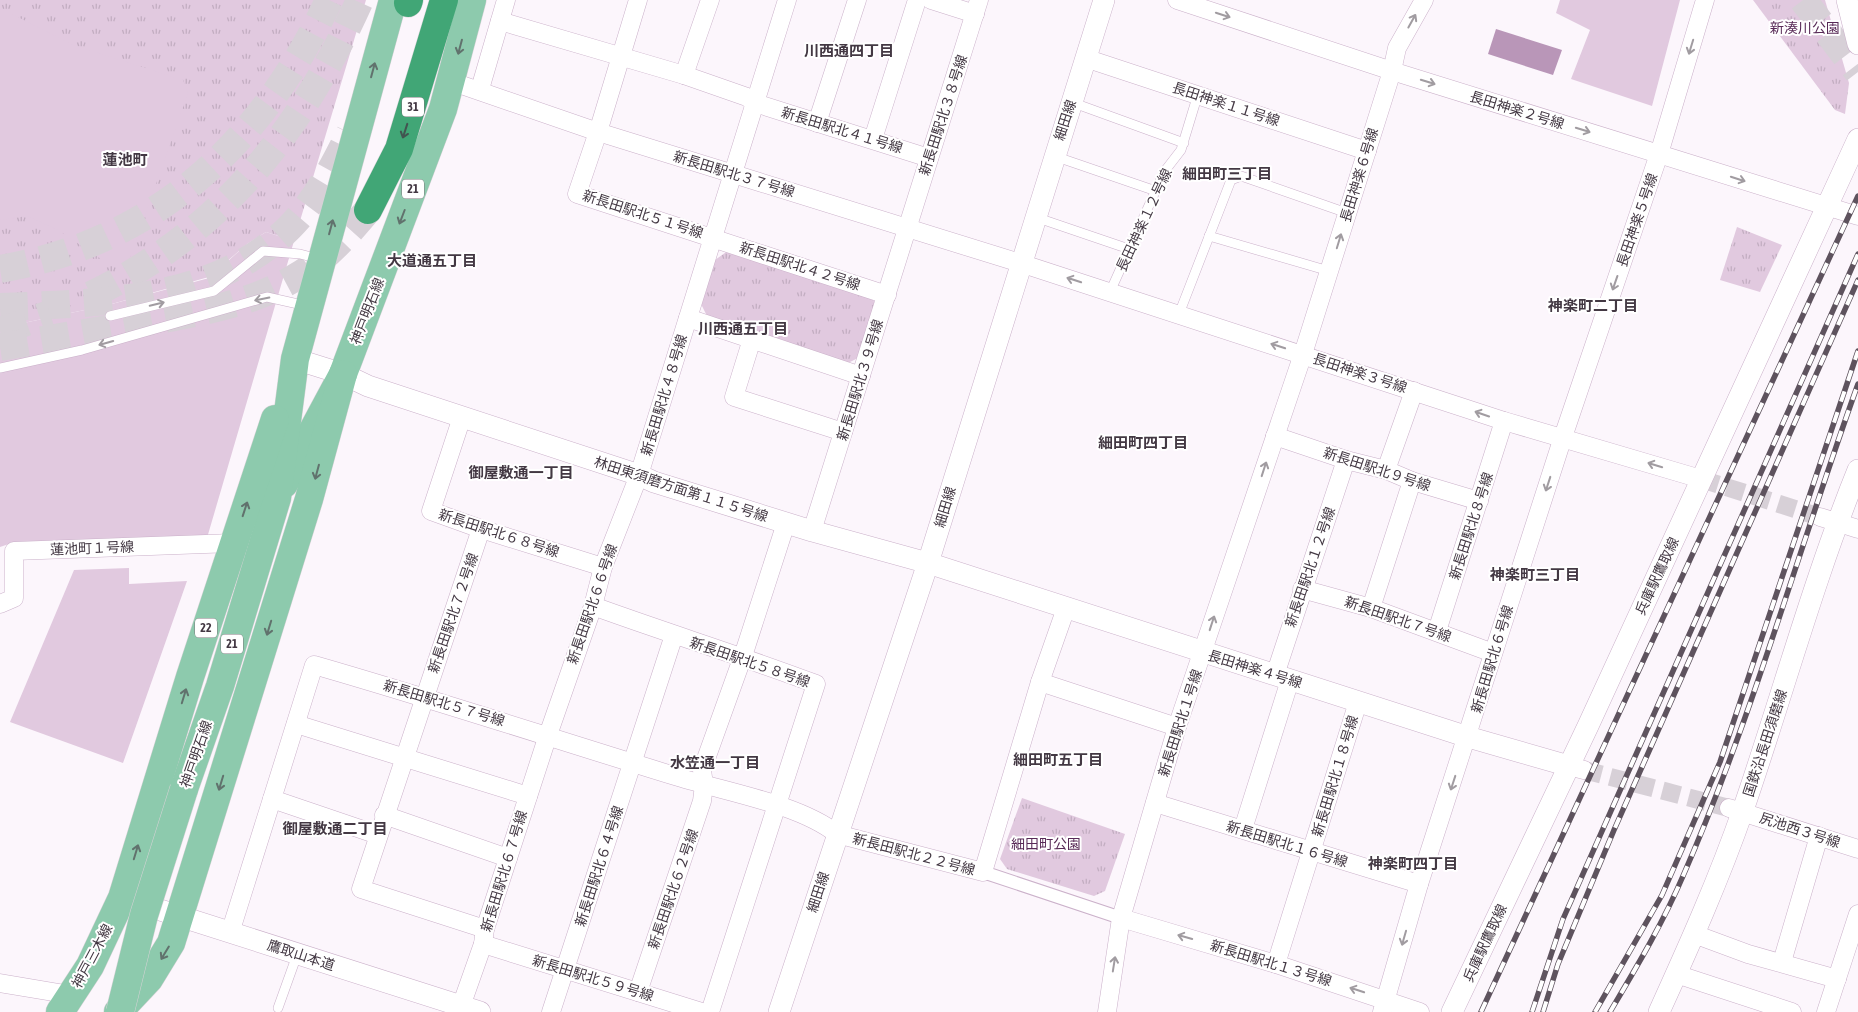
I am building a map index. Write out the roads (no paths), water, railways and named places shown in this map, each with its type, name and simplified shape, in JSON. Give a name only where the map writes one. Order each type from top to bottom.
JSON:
[{"type":"highway","name":"31","points":[[368,210],[399,149],[444,0]]},
{"type":"main road","name":"神戸明石線","points":[[277,498],[344,374],[443,109],[472,0]]},
{"type":"main road","name":"神戸明石線","points":[[119,1012],[144,915],[184,789],[220,686],[277,498],[295,359],[322,260],[404,1]]},
{"type":"main road","name":"22","points":[[122,898],[234,543],[295,359]]},
{"type":"main road","points":[[119,1012],[149,979],[171,943],[310,499],[344,374]]},
{"type":"main road","name":"神戸三木線","points":[[65,1004],[90,966],[122,898]]},
{"type":"street","points":[[480,89],[506,0]]},
{"type":"street","points":[[598,132],[638,0]]},
{"type":"street","points":[[684,75],[710,0]]},
{"type":"street","name":"新長田駅北４８号線","points":[[639,475],[788,0]]},
{"type":"street","points":[[817,123],[857,0]]},
{"type":"street","points":[[873,139],[917,0]]},
{"type":"street","points":[[931,0],[977,7]]},
{"type":"street","name":"細田線","points":[[779,1012],[928,563],[1020,263],[1104,0]]},
{"type":"street","name":"長田神楽２号線","points":[[1177,0],[1392,71],[1827,208],[1858,216]]},
{"type":"street","name":"長田神楽６号線","points":[[1303,354],[1392,71],[1397,48],[1424,0]]},
{"type":"street","name":"長田神楽５号線","points":[[1563,437],[1659,154],[1705,0]]},
{"type":"street","points":[[1847,0],[1858,44]]},
{"type":"street","name":"新長田駅北３８号線","points":[[907,229],[977,7]]},
{"type":"street","name":"新長田駅北４１号線","points":[[500,21],[620,58],[684,75],[747,97],[755,103],[929,158]]},
{"type":"street","name":"長田神楽１１号線","points":[[1085,58],[1367,151]]},
{"type":"street","name":"新長田駅北３７号線","points":[[450,81],[480,89],[598,132],[1020,263]]},
{"type":"street","name":"新長田駅北５１号線","points":[[598,132],[577,194],[713,237]]},
{"type":"street","name":"兵庫駅鷹取線","points":[[1452,1012],[1576,768],[1701,479],[1858,139]]},
{"type":"street","name":"新長田駅北３９号線","points":[[812,531],[907,229]]},
{"type":"street","name":"新長田駅北４２号線","points":[[713,237],[886,294]]},
{"type":"street","name":"長田神楽３号線","points":[[1020,263],[1504,421],[1701,479]]},
{"type":"street","points":[[688,318],[861,376]]},
{"type":"street","points":[[752,339],[734,397],[843,432]]},
{"type":"street","name":"新長田駅北１号線","points":[[1107,1012],[1121,918],[1177,727],[1303,354]]},
{"type":"street","name":"林田東須磨方面第１１５号線","points":[[295,359],[344,374],[368,386],[639,475],[654,482],[812,531],[928,563]]},
{"type":"street","points":[[1386,470],[1414,391]]},
{"type":"street","name":"新長田駅北６８号線","points":[[462,418],[431,511],[481,529],[604,566]]},
{"type":"street","name":"新長田駅北８号線","points":[[1437,631],[1504,421]]},
{"type":"street","name":"新長田駅北９号線","points":[[1275,436],[1479,501]]},
{"type":"street","name":"新長田駅北６号線","points":[[1384,1006],[1419,884],[1468,737],[1563,437]]},
{"type":"street","name":"新長田駅北１２号線","points":[[1243,829],[1282,677],[1302,589],[1346,460]]},
{"type":"street","name":"国鉄沿長田須磨線","points":[[1659,1012],[1694,934],[1736,810],[1828,519],[1858,470]]},
{"type":"street","name":"新長田駅北６６号線","points":[[548,735],[593,606],[604,566],[639,475]]},
{"type":"street","points":[[1371,608],[1412,481]]},
{"type":"street","points":[[1828,519],[1858,529]]},
{"type":"street","name":"新長田駅北６２号線","points":[[638,992],[702,801],[704,785],[702,770],[743,656],[786,523]]},
{"type":"street","name":"新長田駅北７２号線","points":[[378,835],[481,529]]},
{"type":"street","name":"蓮池町１号線","points":[[0,604],[14,598],[14,551],[234,543]]},
{"type":"street","name":"長田神楽４号線","points":[[928,563],[1468,737],[1576,768]]},
{"type":"street","name":"新長田駅北７号線","points":[[1302,589],[1371,608],[1494,653]]},
{"type":"street","name":"新長田駅北５８号線","points":[[593,606],[674,636],[743,656],[816,684],[776,806]]},
{"type":"street","name":"新長田駅北２２号線","points":[[838,834],[983,872],[1040,682],[1066,608]]},
{"type":"street","name":"新長田駅北６４号線","points":[[551,1012],[674,636]]},
{"type":"street","name":"新長田駅北５７号線","points":[[230,933],[314,665],[424,696],[632,763],[776,806],[821,821],[838,834]]},
{"type":"street","points":[[1040,682],[1177,727]]},
{"type":"street","name":"新長田駅北１８号線","points":[[1276,964],[1358,702]]},
{"type":"street","points":[[296,724],[528,796]]},
{"type":"street","name":"新長田駅北６７号線","points":[[467,1010],[484,937],[548,735]]},
{"type":"street","points":[[272,799],[378,835]]},
{"type":"street","name":"新長田駅北１６号線","points":[[1156,803],[1419,884]]},
{"type":"street","points":[[710,1012],[776,806]]},
{"type":"street","name":"尻池西３号線","points":[[1736,810],[1858,849]]},
{"type":"street","points":[[384,815],[508,858]]},
{"type":"street","name":"新長田駅北５９号線","points":[[378,835],[361,888],[565,969],[702,1012]]},
{"type":"street","points":[[1782,962],[1819,836]]},
{"type":"street","points":[[983,872],[1121,918]]},
{"type":"street","name":"鷹取山本道","points":[[122,898],[467,1010]]},
{"type":"street","points":[[1826,1012],[1858,914]]},
{"type":"street","name":"新長田駅北１３号線","points":[[1121,918],[1276,964],[1384,1006],[1420,1012]]},
{"type":"street","points":[[1694,934],[1748,954],[1782,962],[1837,980]]},
{"type":"street","points":[[1676,974],[1792,1012]]},
{"type":"street","points":[[0,983],[65,1004]]},
{"type":"lane","name":"長田神楽１２号線","points":[[1110,292],[1164,172],[1181,150],[1198,94]]},
{"type":"lane","points":[[1071,102],[1184,143]]},
{"type":"lane","points":[[1054,156],[1156,190]]},
{"type":"lane","points":[[1179,314],[1231,180],[1241,176],[1347,213]]},
{"type":"lane","points":[[1035,216],[1129,249]]},
{"type":"lane","points":[[1209,236],[1329,271]]},
{"type":"lane","points":[[110,316],[214,291],[262,251],[300,254],[322,260]]},
{"type":"lane","points":[[0,368],[82,350],[267,297],[309,307]]},
{"type":"lane","points":[[278,1008],[297,954]]},
{"type":"tunnel","points":[[0,269],[57,255],[109,235],[156,209],[199,177],[238,140],[272,98],[302,51],[329,0]]},
{"type":"tunnel","points":[[91,295],[138,269],[180,240],[219,208],[253,173],[284,134],[312,92],[337,48],[360,0]]},
{"type":"tunnel","points":[[1803,0],[1858,72]]},
{"type":"tunnel","points":[[0,307],[76,304],[153,294],[190,285],[226,271],[259,253],[299,218],[323,183],[350,133]]},
{"type":"tunnel","points":[[0,347],[185,315],[243,301],[279,286],[317,263],[344,238],[368,210]]},
{"type":"tunnel","points":[[0,331],[50,314]]},
{"type":"tunnel","points":[[1701,479],[1820,517]]},
{"type":"tunnel","points":[[1584,770],[1729,808]]},
{"type":"railway","points":[[1481,1012],[1858,196]]},
{"type":"railway","points":[[1532,1012],[1563,919],[1858,254]]},
{"type":"railway","points":[[1543,1012],[1558,964],[1614,830],[1858,280]]},
{"type":"railway","points":[[1595,1012],[1662,895],[1720,762],[1858,351]]},
{"type":"railway","points":[[1610,1012],[1667,911],[1708,816],[1754,693],[1858,384]]},
{"type":"district","name":"川西通四丁目","points":[[849,51]]},
{"type":"district","name":"蓮池町","points":[[125,160]]},
{"type":"district","name":"細田町三丁目","points":[[1227,174]]},
{"type":"district","name":"大道通五丁目","points":[[432,261]]},
{"type":"district","name":"神楽町二丁目","points":[[1593,306]]},
{"type":"district","name":"川西通五丁目","points":[[743,329]]},
{"type":"district","name":"細田町四丁目","points":[[1143,443]]},
{"type":"district","name":"御屋敷通一丁目","points":[[521,473]]},
{"type":"district","name":"神楽町三丁目","points":[[1535,575]]},
{"type":"district","name":"細田町五丁目","points":[[1058,760]]},
{"type":"district","name":"水笠通一丁目","points":[[715,763]]},
{"type":"district","name":"御屋敷通二丁目","points":[[335,829]]},
{"type":"district","name":"神楽町四丁目","points":[[1413,864]]},
{"type":"park label","name":"新湊川公園","points":[[1805,28]]},
{"type":"park label","name":"細田町公園","points":[[1046,844]]}]
